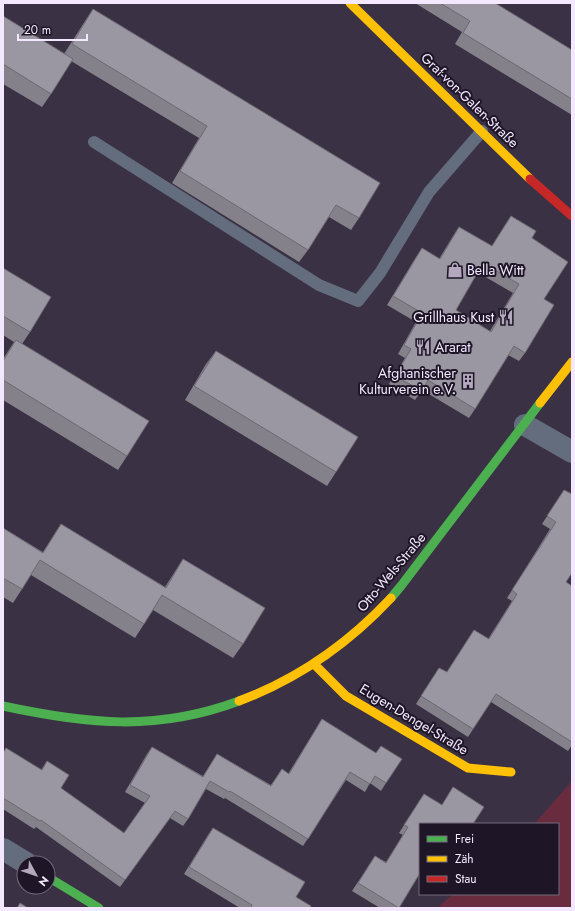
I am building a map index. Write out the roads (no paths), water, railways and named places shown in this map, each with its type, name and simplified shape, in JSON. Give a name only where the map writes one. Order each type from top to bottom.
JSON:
[{"type":"street","name":"Graf-von-Galen-Straße","points":[[350,3],[533,182],[572,216]]},
{"type":"street","name":"Otto-Wels-Straße","points":[[3,706],[69,719],[103,722],[136,722],[168,719],[230,705],[259,694],[314,664],[338,648],[361,629],[401,586],[572,362]]},
{"type":"street","points":[[524,424],[572,452]]},
{"type":"street","name":"Eugen-Dengel-Straße","points":[[314,664],[346,696],[468,768],[511,772]]},
{"type":"street","points":[[3,849],[16,857]]},
{"type":"street","points":[[56,882],[99,908]]},
{"type":"lane","points":[[94,142],[319,285],[358,301],[380,273],[429,192],[482,131]]},
{"type":"place","name":"Bella Witt","points":[[455,270]]},
{"type":"place","name":"Grillhaus Kust","points":[[506,317]]},
{"type":"place","name":"Ararat","points":[[423,347]]},
{"type":"place","name":"Afghanischer Kulturverein e.V.","points":[[468,381]]}]
